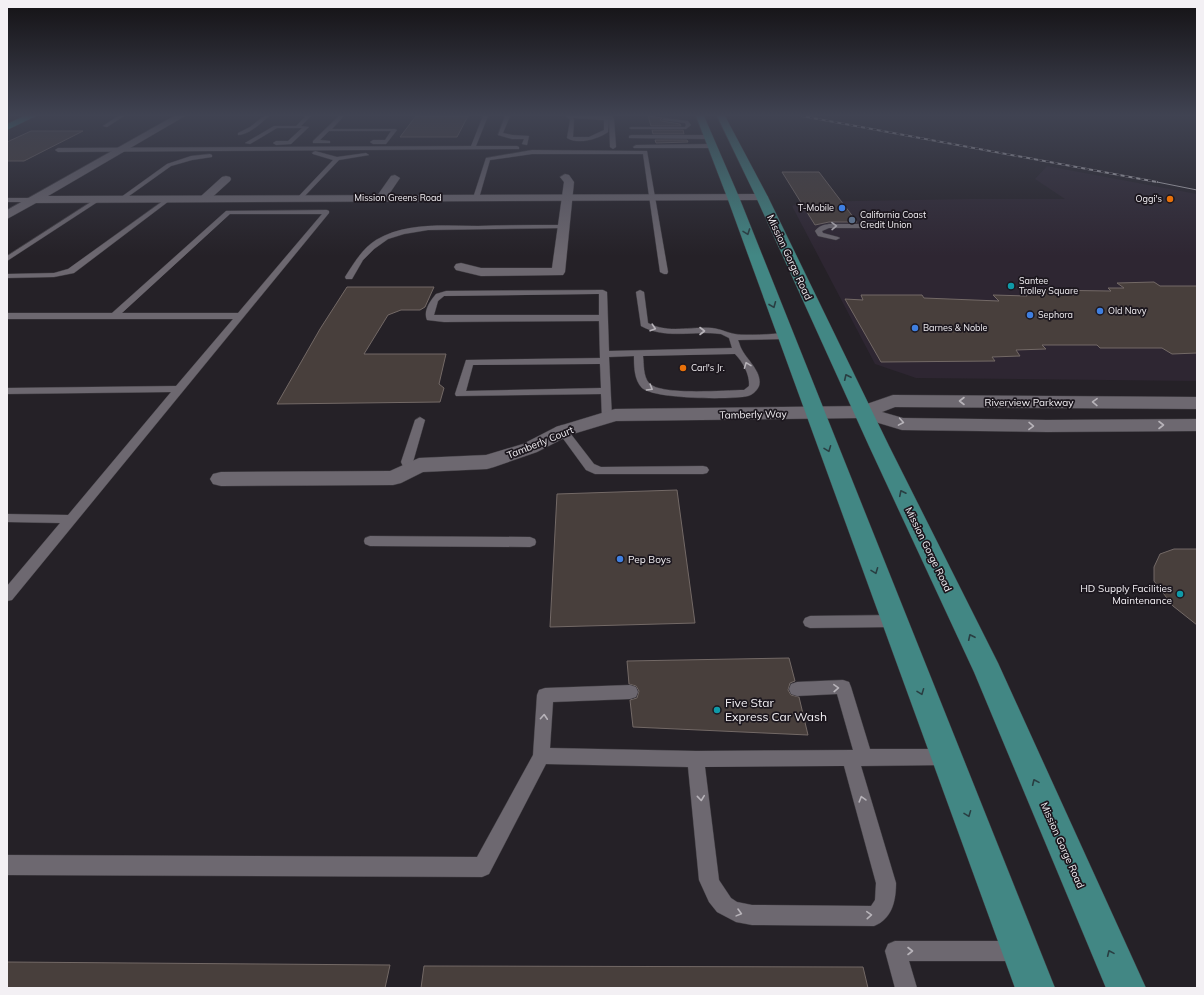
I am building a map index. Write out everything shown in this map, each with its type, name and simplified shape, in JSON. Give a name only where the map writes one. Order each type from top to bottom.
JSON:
[{"type":"main road","points":[[719,162],[1035,988]]},
{"type":"main road","name":"Mission Gorge Road","points":[[745,162],[988,672],[1126,988]]},
{"type":"street","points":[[7,215],[100,162]]},
{"type":"street","points":[[461,267],[481,272],[558,272],[568,198],[569,182],[565,177]]},
{"type":"street","points":[[382,198],[396,178]]},
{"type":"street","points":[[204,199],[226,179]]},
{"type":"street","name":"Mission Greens Road","points":[[33,200],[762,197]]},
{"type":"street","name":"Riverview Parkway","points":[[863,412],[893,401],[1197,403]]},
{"type":"street","name":"Riverview Parkway","points":[[814,413],[863,412],[902,424],[1047,426],[1197,425]]},
{"type":"street","name":"Tamberly Way","points":[[693,415],[814,413]]},
{"type":"street","name":"Tamberly Court","points":[[220,479],[394,478],[419,465],[487,462],[530,448],[563,431],[615,416],[693,415]]},
{"type":"lane","points":[[120,200],[169,165],[177,162]]},
{"type":"lane","points":[[299,199],[335,162]]},
{"type":"lane","points":[[476,198],[487,162]]},
{"type":"lane","points":[[647,162],[664,272]]},
{"type":"lane","points":[[7,200],[33,200]]},
{"type":"lane","points":[[7,259],[97,200]]},
{"type":"lane","points":[[7,276],[54,275],[71,271],[167,200]]},
{"type":"lane","points":[[7,596],[327,212],[228,212],[114,316]]},
{"type":"lane","points":[[836,238],[820,235],[818,231],[823,227],[829,226],[873,226]]},
{"type":"lane","points":[[349,277],[363,254],[368,250],[383,240],[409,230],[428,228],[564,228]]},
{"type":"lane","points":[[603,318],[444,319],[430,318],[429,315],[435,300],[440,294],[603,292],[607,418]]},
{"type":"lane","points":[[640,292],[644,324],[649,328],[669,331],[722,332],[734,337],[785,336]]},
{"type":"lane","points":[[7,316],[241,316]]},
{"type":"lane","points":[[734,337],[737,351]]},
{"type":"lane","points":[[605,391],[460,394],[469,362],[604,357],[638,353],[737,351],[744,356],[754,383],[752,389],[746,393],[674,394],[654,391],[647,387],[642,380],[638,353]]},
{"type":"lane","points":[[7,391],[180,389]]},
{"type":"lane","points":[[410,470],[407,462],[420,420]]},
{"type":"lane","points":[[563,431],[590,467],[599,471],[703,470]]},
{"type":"lane","points":[[7,518],[71,520]]},
{"type":"lane","points":[[370,541],[530,542]]},
{"type":"lane","points":[[810,622],[894,621]]},
{"type":"lane","points":[[696,759],[709,880],[715,895],[723,905],[739,914],[752,915],[874,916],[881,910],[886,899],[886,883],[843,688],[797,689]]},
{"type":"lane","points":[[7,865],[482,867],[541,756],[545,695],[630,692]]},
{"type":"lane","points":[[541,756],[696,759],[946,757]]},
{"type":"lane","points":[[906,988],[895,951],[1021,951]]},
{"type":"shaded area","name":"Santee Trolley Square","points":[[1047,166],[1197,194],[1197,381],[916,378],[875,364],[792,206],[801,202],[1065,199],[1035,179]]},
{"type":"building","points":[[782,172],[819,172],[857,222],[829,222],[815,225]]},
{"type":"building","points":[[1154,282],[1160,286],[1197,286],[1197,353],[1172,354],[1162,348],[1100,348],[1097,345],[1042,345],[1046,349],[1016,350],[1020,356],[992,357],[995,361],[881,362],[845,299],[863,300],[861,295],[922,295],[924,298],[999,301],[993,295],[1027,296],[1025,293],[1044,293],[1041,290],[1111,291],[1108,288],[1124,288],[1117,283]]},
{"type":"building","points":[[347,287],[434,287],[425,307],[420,310],[401,310],[388,315],[364,354],[446,354],[439,384],[444,388],[440,402],[277,404],[320,329]]},
{"type":"building","name":"Pep Boys","points":[[677,490],[695,623],[550,627],[557,494]]},
{"type":"building","name":"HD Supply Facilities Maintenance","points":[[1174,549],[1197,549],[1197,625],[1173,606],[1154,581],[1154,567],[1160,554]]},
{"type":"building","name":"Five Star Express Car Wash","points":[[789,658],[795,681],[790,683],[788,690],[791,695],[799,697],[808,735],[633,727],[630,700],[637,698],[639,691],[636,686],[629,684],[627,661]]},
{"type":"building","points":[[7,962],[390,965],[385,988],[7,988]]},
{"type":"building","points":[[424,966],[863,967],[868,988],[421,988]]},
{"type":"tram line","points":[[1157,182],[1197,190]]},
{"type":"railway","points":[[1052,162],[1157,182]]},
{"type":"place","name":"Oggi's","points":[[1170,199]]},
{"type":"place","name":"T-Mobile","points":[[842,208]]},
{"type":"place","name":"California Coast Credit Union","points":[[852,220]]},
{"type":"place","name":"Santee Trolley Square","points":[[1011,286]]},
{"type":"place","name":"Old Navy","points":[[1100,311]]},
{"type":"place","name":"Sephora","points":[[1030,315]]},
{"type":"place","name":"Barnes & Noble","points":[[915,328]]},
{"type":"place","name":"Carl's Jr.","points":[[683,368]]},
{"type":"place","name":"Pep Boys","points":[[620,559]]},
{"type":"place","name":"HD Supply Facilities Maintenance","points":[[1180,594]]},
{"type":"place","name":"Five Star Express Car Wash","points":[[717,710]]}]
